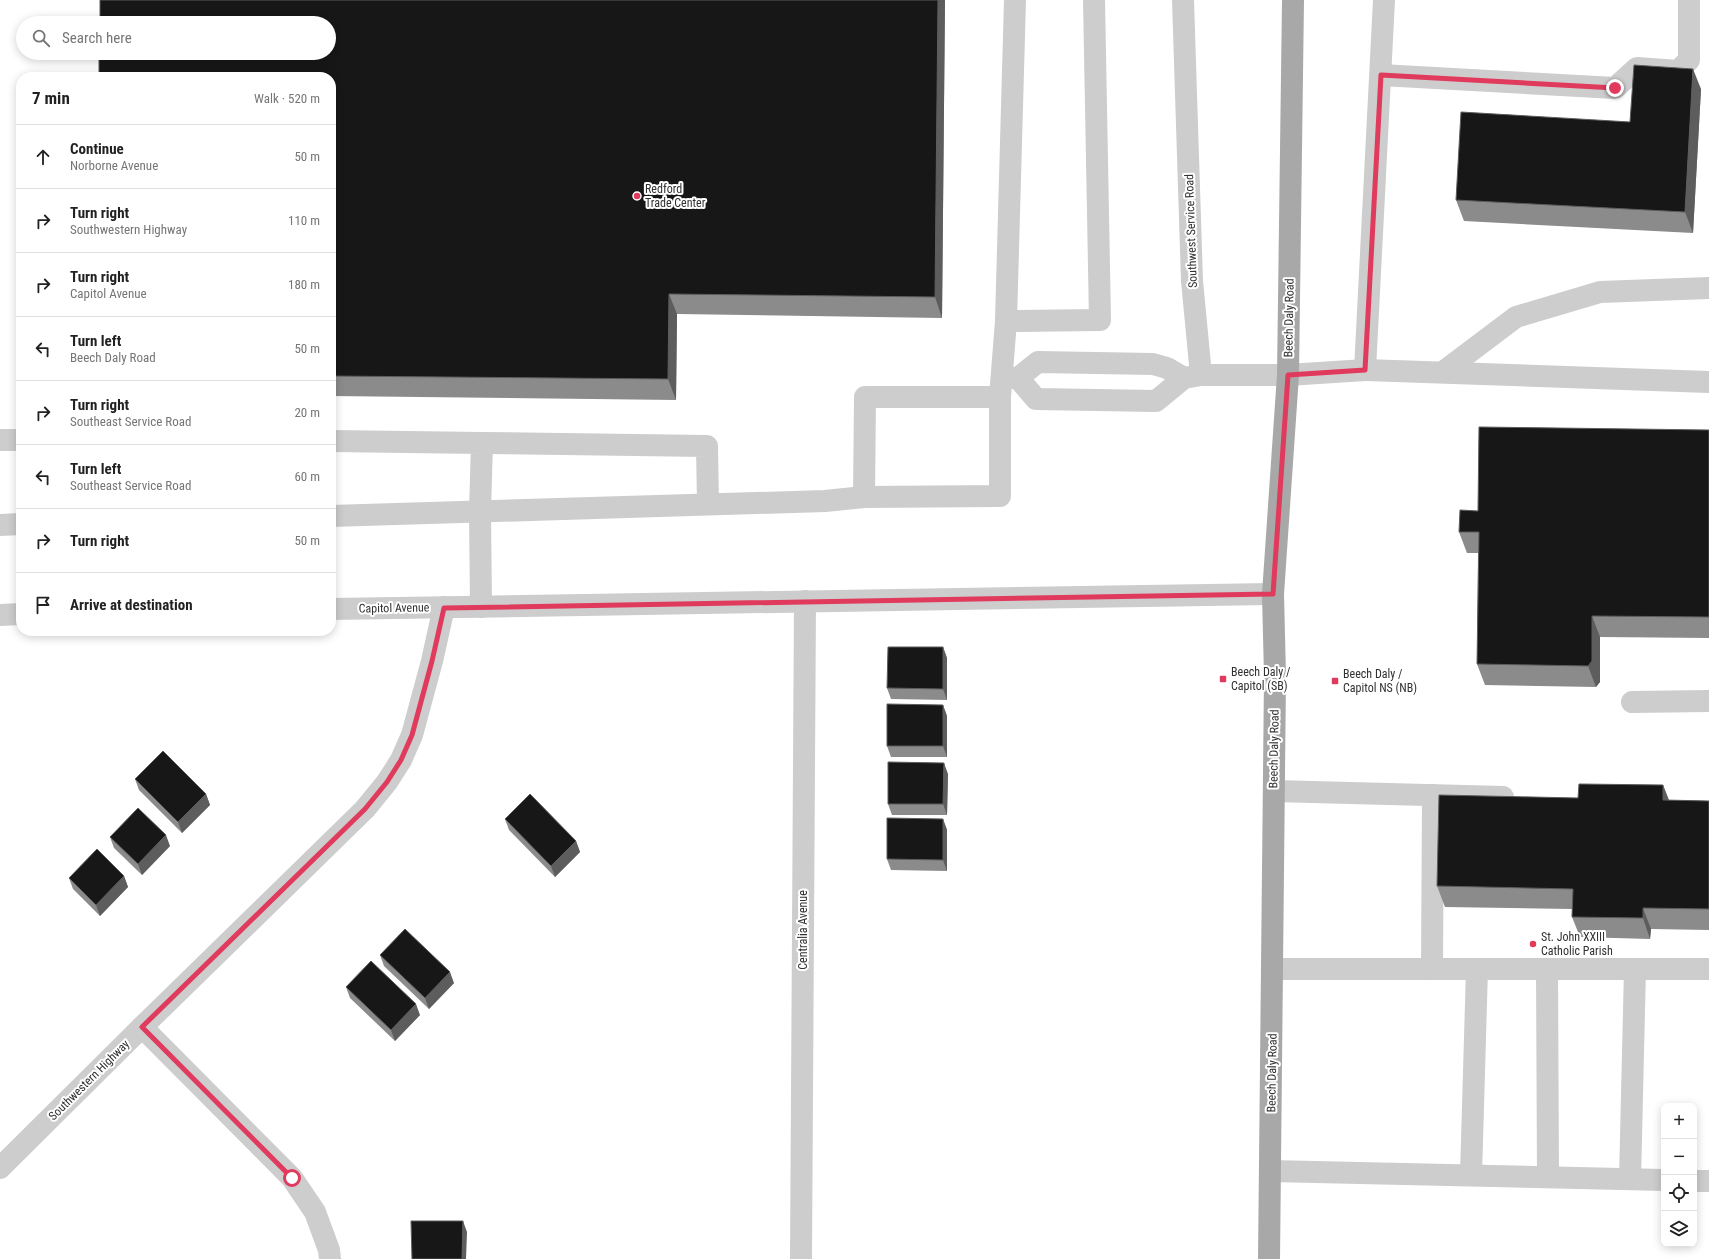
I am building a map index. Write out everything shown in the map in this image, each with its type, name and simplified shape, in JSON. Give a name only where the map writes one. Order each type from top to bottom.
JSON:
[{"type":"main road","name":"Beech Daly Road","points":[[1269,1259],[1275,676],[1273,594],[1288,375],[1293,0]]},
{"type":"street","points":[[336,516],[825,501],[864,497],[1000,496],[1007,384],[1006,321],[1015,0]]},
{"type":"street","points":[[1006,321],[1100,320],[1094,0]]},
{"type":"street","name":"Southwest Service Road","points":[[1183,0],[1192,281],[1193,377]]},
{"type":"street","points":[[1365,370],[1384,0]]},
{"type":"street","points":[[1381,75],[1615,88],[1637,68],[1678,70],[1689,60],[1689,0]]},
{"type":"street","points":[[1443,372],[1516,317],[1600,292],[1709,288]]},
{"type":"street","points":[[864,497],[865,397],[1007,384],[1038,362],[1153,364],[1193,377],[1288,375],[1365,370],[1709,382]]},
{"type":"street","points":[[1007,384],[1036,399],[1156,401],[1193,377]]},
{"type":"street","points":[[0,440],[16,440]]},
{"type":"street","points":[[336,441],[706,446],[708,504]]},
{"type":"street","points":[[481,607],[480,512],[482,444]]},
{"type":"street","points":[[0,525],[16,524]]},
{"type":"street","name":"Capitol Avenue","points":[[336,610],[1273,594]]},
{"type":"street","name":"Centralia Avenue","points":[[801,1259],[805,601]]},
{"type":"street","name":"Southwestern Highway","points":[[0,1168],[360,814],[387,782],[401,760],[412,735],[432,661],[444,608]]},
{"type":"street","points":[[0,615],[16,614]]},
{"type":"street","points":[[1632,702],[1709,701]]},
{"type":"street","points":[[1274,791],[1520,797]]},
{"type":"street","points":[[1432,969],[1434,795]]},
{"type":"street","points":[[1273,969],[1709,969]]},
{"type":"street","points":[[1471,1175],[1477,969]]},
{"type":"street","points":[[1547,969],[1548,1177]]},
{"type":"street","points":[[1630,1179],[1635,969]]},
{"type":"street","points":[[142,1027],[292,1178],[315,1212],[329,1250],[330,1259]]},
{"type":"street","points":[[1270,1171],[1661,1180]]},
{"type":"street","points":[[1697,1181],[1709,1181]]},
{"type":"building","name":"Redford Trade Center","points":[[100,0],[938,0],[935,297],[669,294],[668,379],[336,376],[336,72],[99,72],[99,60],[336,60],[336,16],[100,16]]},
{"type":"building","points":[[1634,65],[1693,69],[1685,212],[1456,200],[1461,112],[1630,122]]},
{"type":"building","points":[[1479,427],[1709,430],[1709,617],[1592,616],[1592,661],[1588,666],[1477,664],[1479,532],[1459,532],[1460,510],[1478,511]]},
{"type":"building","points":[[888,647],[943,647],[943,689],[887,688]]},
{"type":"building","points":[[887,704],[943,705],[943,746],[887,746]]},
{"type":"building","points":[[163,751],[206,794],[178,822],[135,779]]},
{"type":"building","points":[[888,762],[944,763],[943,804],[888,804]]},
{"type":"building","points":[[1579,784],[1663,785],[1663,800],[1709,801],[1709,909],[1643,908],[1643,918],[1572,917],[1573,889],[1437,886],[1439,795],[1578,798]]},
{"type":"building","points":[[530,794],[576,841],[551,866],[505,819]]},
{"type":"building","points":[[138,808],[166,835],[138,864],[110,837]]},
{"type":"building","points":[[887,818],[943,819],[943,860],[887,859]]},
{"type":"building","points":[[97,849],[124,876],[96,905],[69,878]]},
{"type":"building","points":[[405,929],[450,972],[425,998],[380,955]]},
{"type":"building","points":[[371,961],[416,1004],[391,1030],[346,987]]},
{"type":"building","points":[[411,1221],[463,1221],[462,1259],[412,1259]]},
{"type":"place","name":"Redford Trade Center","points":[[637,196]]},
{"type":"place","name":"Beech Daly / Capitol (SB)","points":[[1223,679]]},
{"type":"place","name":"Beech Daly / Capitol NS (NB)","points":[[1335,681]]},
{"type":"place","name":"St. John XXIII Catholic Parish","points":[[1533,944]]},
{"type":"route","points":[[292,1178],[142,1027],[365,809],[387,782],[401,760],[412,735],[432,661],[444,608],[1273,594],[1288,375],[1365,370],[1381,75],[1615,88]]}]
